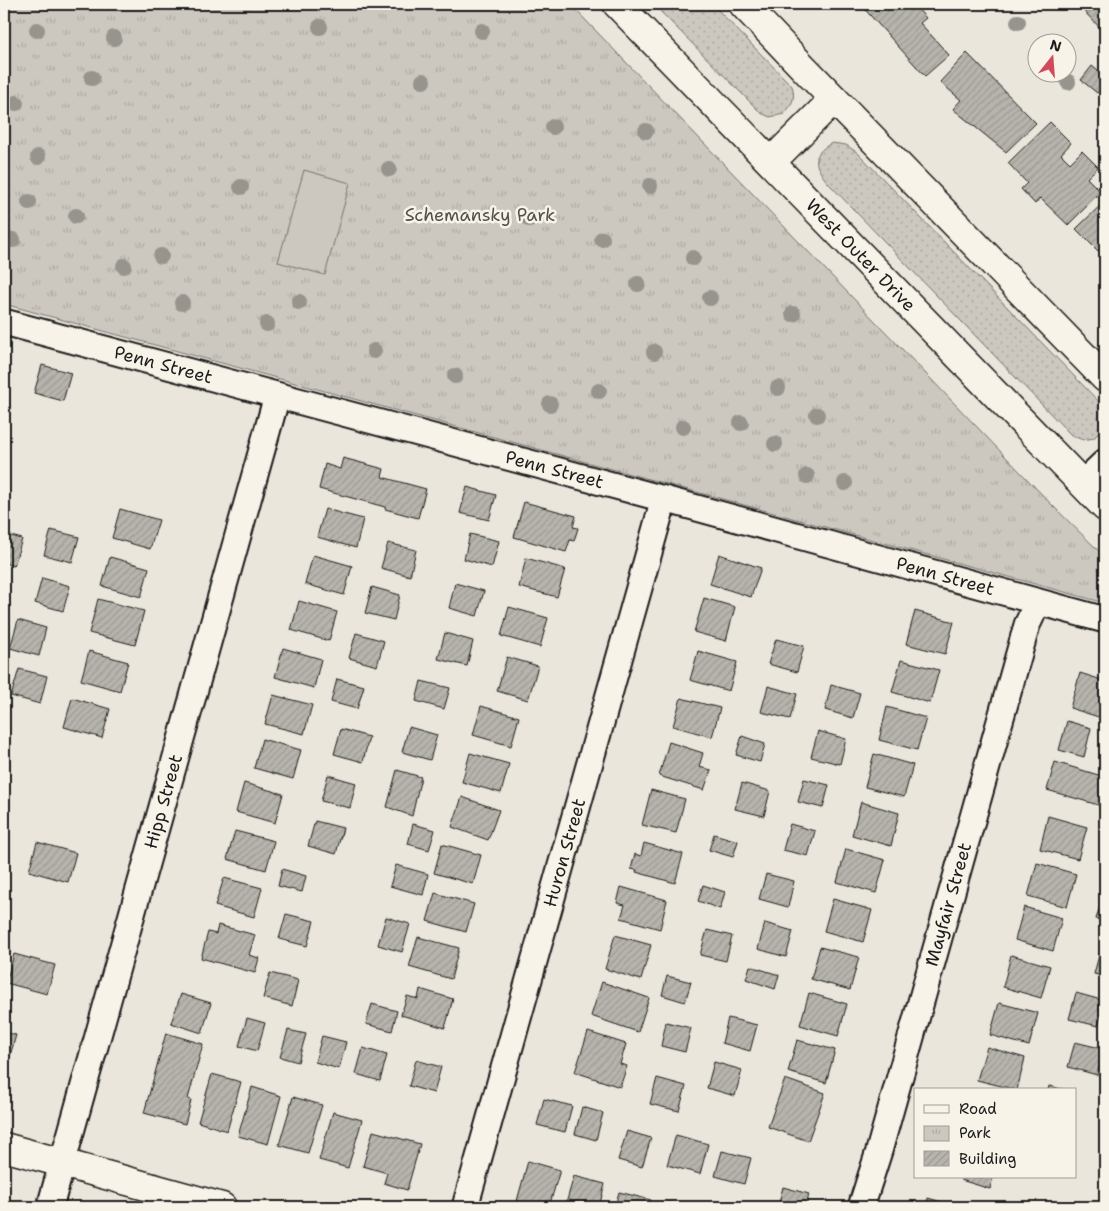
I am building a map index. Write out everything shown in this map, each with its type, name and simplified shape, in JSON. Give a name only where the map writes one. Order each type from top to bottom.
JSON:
[{"type":"main road","name":"West Outer Drive","points":[[617,4],[1105,507]]},
{"type":"main road","points":[[743,4],[1105,378]]},
{"type":"main road","points":[[771,162],[834,99]]},
{"type":"main road","points":[[4,1147],[222,1207]]},
{"type":"street","name":"Penn Street","points":[[4,322],[664,499],[1105,620]]},
{"type":"street","name":"Hipp Street","points":[[50,1207],[277,396]]},
{"type":"street","points":[[1083,483],[1105,462]]},
{"type":"street","name":"Huron Street","points":[[465,1207],[664,499]]},
{"type":"street","name":"Mayfair Street","points":[[861,1207],[881,1142],[1026,625],[1038,602]]},
{"type":"green space","name":"Schemansky Park","points":[[4,4],[570,4],[1054,507],[1105,557],[1105,603],[4,304]]},
{"type":"green space","points":[[653,4],[712,4],[792,86],[793,98],[787,111],[784,114],[770,117],[761,113]]},
{"type":"green space","points":[[832,143],[846,145],[858,153],[1105,408],[1105,424],[1094,438],[1083,440],[1071,435],[828,183],[817,166],[816,161],[820,152]]},
{"type":"green space","points":[[304,170],[350,183],[325,275],[278,262]]},
{"type":"building","points":[[860,4],[913,4],[926,18],[920,23],[949,55],[925,76]]},
{"type":"building","points":[[1077,4],[1105,4],[1105,33]]},
{"type":"building","points":[[967,53],[1036,123],[1006,152],[953,109],[961,100],[940,82]]},
{"type":"building","points":[[1092,66],[1105,77],[1105,83],[1097,93],[1081,80]]},
{"type":"building","points":[[1050,122],[1071,143],[1061,154],[1070,163],[1082,151],[1098,167],[1087,178],[1101,192],[1068,225],[1040,198],[1035,204],[1021,189],[1027,183],[1008,163]]},
{"type":"building","points":[[1105,201],[1105,244],[1098,251],[1076,229]]},
{"type":"building","points":[[42,365],[71,373],[63,401],[34,393]]},
{"type":"building","points":[[343,458],[384,469],[382,477],[426,489],[418,518],[319,489],[325,464],[340,469]]},
{"type":"building","points":[[467,487],[496,495],[489,520],[460,513]]},
{"type":"building","points":[[524,502],[576,516],[573,527],[578,528],[574,541],[570,540],[566,552],[514,537]]},
{"type":"building","points":[[120,509],[159,520],[150,549],[112,538]]},
{"type":"building","points":[[325,509],[363,519],[356,548],[317,537]]},
{"type":"building","points":[[51,530],[79,537],[72,562],[44,555]]},
{"type":"building","points":[[4,534],[22,539],[14,566],[4,563]]},
{"type":"building","points":[[470,534],[499,541],[492,567],[464,559]]},
{"type":"building","points":[[388,543],[416,550],[410,576],[381,568]]},
{"type":"building","points":[[719,554],[761,568],[751,597],[710,584]]},
{"type":"building","points":[[313,555],[352,566],[344,595],[305,584]]},
{"type":"building","points":[[110,557],[149,568],[141,597],[102,586]]},
{"type":"building","points":[[526,558],[565,569],[557,597],[519,587]]},
{"type":"building","points":[[42,578],[70,586],[63,611],[35,603]]},
{"type":"building","points":[[455,583],[484,591],[477,616],[449,608]]},
{"type":"building","points":[[372,587],[400,595],[394,620],[365,613]]},
{"type":"building","points":[[704,598],[735,607],[726,641],[694,632]]},
{"type":"building","points":[[98,599],[144,611],[135,645],[89,633]]},
{"type":"building","points":[[299,601],[337,612],[329,641],[291,630]]},
{"type":"building","points":[[509,607],[548,618],[540,647],[501,636]]},
{"type":"building","points":[[915,611],[954,622],[945,654],[906,644]]},
{"type":"building","points":[[18,620],[46,628],[39,656],[10,648]]},
{"type":"building","points":[[356,633],[384,641],[377,666],[349,658]]},
{"type":"building","points":[[445,633],[473,641],[467,666],[438,659]]},
{"type":"building","points":[[776,639],[804,646],[797,672],[768,664]]},
{"type":"building","points":[[283,648],[321,659],[314,688],[275,677]]},
{"type":"building","points":[[89,651],[128,662],[120,691],[81,680]]},
{"type":"building","points":[[698,651],[737,662],[729,691],[690,680]]},
{"type":"building","points":[[507,657],[538,666],[528,700],[497,691]]},
{"type":"building","points":[[901,660],[939,670],[930,703],[892,692]]},
{"type":"building","points":[[19,669],[47,676],[40,704],[11,696]]},
{"type":"building","points":[[1080,673],[1105,681],[1105,719],[1070,708]]},
{"type":"building","points":[[337,679],[364,686],[357,709],[331,702]]},
{"type":"building","points":[[421,681],[450,688],[444,709],[416,701]]},
{"type":"building","points":[[831,685],[860,693],[853,718],[825,710]]},
{"type":"building","points":[[768,686],[797,694],[790,719],[761,712]]},
{"type":"building","points":[[273,695],[312,705],[304,734],[265,724]]},
{"type":"building","points":[[72,698],[110,709],[102,738],[64,727]]},
{"type":"building","points":[[681,698],[720,708],[712,737],[673,726]]},
{"type":"building","points":[[481,706],[519,717],[511,746],[473,735]]},
{"type":"building","points":[[887,707],[926,718],[917,750],[879,740]]},
{"type":"building","points":[[1067,721],[1091,728],[1084,757],[1059,750]]},
{"type":"building","points":[[409,727],[437,735],[430,760],[402,752]]},
{"type":"building","points":[[341,729],[369,737],[363,762],[334,754]]},
{"type":"building","points":[[818,731],[846,739],[840,764],[811,757]]},
{"type":"building","points":[[742,736],[765,744],[760,762],[736,755]]},
{"type":"building","points":[[262,739],[301,750],[293,779],[254,768]]},
{"type":"building","points":[[669,742],[703,753],[699,767],[711,770],[704,790],[659,776]]},
{"type":"building","points":[[470,753],[509,764],[501,793],[462,782]]},
{"type":"building","points":[[874,754],[913,765],[904,797],[865,787]]},
{"type":"building","points":[[1055,762],[1105,777],[1105,807],[1047,790]]},
{"type":"building","points":[[397,770],[421,777],[412,816],[387,807]]},
{"type":"building","points":[[328,775],[356,783],[350,808],[321,801]]},
{"type":"building","points":[[804,779],[829,785],[823,808],[798,802]]},
{"type":"building","points":[[244,783],[283,794],[275,823],[236,812]]},
{"type":"building","points":[[742,783],[770,791],[764,816],[735,809]]},
{"type":"building","points":[[651,790],[685,799],[676,833],[642,825]]},
{"type":"building","points":[[462,797],[499,810],[488,840],[452,827]]},
{"type":"building","points":[[861,802],[899,813],[891,846],[852,835]]},
{"type":"building","points":[[1048,816],[1087,827],[1078,859],[1040,849]]},
{"type":"building","points":[[315,821],[343,828],[336,854],[308,846]]},
{"type":"building","points":[[413,824],[435,830],[429,850],[408,844]]},
{"type":"building","points":[[790,824],[815,831],[808,856],[783,850]]},
{"type":"building","points":[[235,831],[274,841],[266,870],[227,859]]},
{"type":"building","points":[[714,834],[738,841],[733,857],[709,850]]},
{"type":"building","points":[[37,842],[76,853],[68,882],[29,871]]},
{"type":"building","points":[[644,843],[683,854],[675,883],[631,869],[635,854],[641,856]]},
{"type":"building","points":[[442,844],[481,855],[473,884],[434,873]]},
{"type":"building","points":[[846,849],[885,860],[876,893],[837,882]]},
{"type":"building","points":[[1037,863],[1076,874],[1067,907],[1028,896]]},
{"type":"building","points":[[396,865],[428,874],[423,895],[390,886]]},
{"type":"building","points":[[282,869],[306,876],[302,892],[278,886]]},
{"type":"building","points":[[766,874],[794,881],[788,907],[759,899]]},
{"type":"building","points":[[224,878],[262,888],[254,917],[215,906]]},
{"type":"building","points":[[703,885],[725,892],[720,909],[698,901]]},
{"type":"building","points":[[621,887],[667,900],[660,929],[621,918],[625,905],[617,903]]},
{"type":"building","points":[[435,893],[474,904],[466,932],[427,921]]},
{"type":"building","points":[[833,899],[872,910],[863,942],[824,931]]},
{"type":"building","points":[[1101,903],[1105,904],[1105,922],[1096,919]]},
{"type":"building","points":[[1024,907],[1062,918],[1053,951],[1015,940]]},
{"type":"building","points":[[286,914],[314,921],[307,946],[279,939]]},
{"type":"building","points":[[386,917],[410,924],[402,952],[378,945]]},
{"type":"building","points":[[765,923],[793,931],[786,957],[758,949]]},
{"type":"building","points":[[218,925],[255,935],[249,955],[259,958],[255,973],[201,958],[208,932],[216,934]]},
{"type":"building","points":[[707,930],[732,936],[726,961],[700,955]]},
{"type":"building","points":[[615,935],[651,945],[641,980],[605,969]]},
{"type":"building","points":[[418,937],[459,948],[451,979],[409,967]]},
{"type":"building","points":[[820,947],[859,957],[850,990],[811,979]]},
{"type":"building","points":[[1101,948],[1105,950],[1105,977],[1094,974]]},
{"type":"building","points":[[14,954],[55,965],[47,994],[6,983]]},
{"type":"building","points":[[1011,955],[1050,966],[1041,998],[1003,987]]},
{"type":"building","points":[[750,966],[779,975],[775,989],[746,979]]},
{"type":"building","points":[[270,973],[298,980],[292,1006],[263,998]]},
{"type":"building","points":[[667,976],[691,982],[685,1002],[662,995]]},
{"type":"building","points":[[602,982],[649,998],[638,1032],[591,1016]]},
{"type":"building","points":[[420,989],[453,999],[445,1028],[401,1015],[407,996],[418,999]]},
{"type":"building","points":[[809,993],[847,1004],[838,1036],[800,1025]]},
{"type":"building","points":[[1076,993],[1105,1001],[1098,1026],[1069,1019]]},
{"type":"building","points":[[181,994],[211,1003],[202,1033],[171,1023]]},
{"type":"building","points":[[999,1003],[1038,1013],[1029,1046],[990,1035]]},
{"type":"building","points":[[372,1004],[397,1011],[392,1031],[366,1024]]},
{"type":"building","points":[[247,1018],[265,1023],[257,1051],[239,1046]]},
{"type":"building","points":[[728,1018],[757,1025],[750,1051],[722,1043]]},
{"type":"building","points":[[666,1022],[691,1028],[685,1052],[661,1046]]},
{"type":"building","points":[[288,1030],[306,1034],[298,1062],[280,1057]]},
{"type":"building","points":[[4,1032],[16,1035],[5,1073],[4,1072]]},
{"type":"building","points":[[588,1032],[626,1044],[620,1064],[627,1066],[620,1087],[575,1072]]},
{"type":"building","points":[[166,1033],[203,1044],[188,1099],[191,1100],[185,1124],[144,1113]]},
{"type":"building","points":[[322,1036],[346,1042],[339,1069],[315,1062]]},
{"type":"building","points":[[797,1040],[835,1050],[826,1083],[788,1072]]},
{"type":"building","points":[[1075,1042],[1104,1049],[1097,1075],[1068,1067]]},
{"type":"building","points":[[987,1047],[1025,1058],[1018,1088],[1009,1088],[977,1080]]},
{"type":"building","points":[[363,1048],[387,1055],[380,1081],[356,1074]]},
{"type":"building","points":[[416,1060],[441,1067],[434,1093],[409,1086]]},
{"type":"building","points":[[714,1062],[742,1070],[735,1096],[707,1088]]},
{"type":"building","points":[[212,1074],[241,1082],[227,1131],[198,1122]]},
{"type":"building","points":[[657,1078],[686,1086],[679,1111],[650,1104]]},
{"type":"building","points":[[785,1079],[825,1093],[808,1141],[768,1127]]},
{"type":"building","points":[[252,1087],[281,1096],[268,1144],[238,1136]]},
{"type":"building","points":[[293,1097],[322,1105],[308,1153],[279,1145]]},
{"type":"building","points":[[544,1099],[572,1106],[565,1132],[537,1125]]},
{"type":"building","points":[[582,1107],[603,1113],[596,1140],[575,1134]]},
{"type":"building","points":[[333,1112],[362,1120],[348,1168],[319,1160]]},
{"type":"building","points":[[373,1131],[420,1144],[407,1190],[384,1183],[387,1173],[363,1166]]},
{"type":"building","points":[[627,1131],[651,1138],[642,1167],[618,1160]]},
{"type":"building","points":[[676,1135],[708,1144],[700,1174],[667,1165]]},
{"type":"building","points":[[722,1151],[751,1158],[744,1184],[715,1176]]},
{"type":"building","points":[[528,1161],[560,1170],[549,1207],[539,1207],[517,1201]]},
{"type":"building","points":[[574,1176],[605,1184],[599,1207],[565,1207]]},
{"type":"building","points":[[962,1178],[993,1178],[990,1189],[961,1180]]},
{"type":"building","points":[[783,1187],[809,1194],[806,1207],[778,1207]]},
{"type":"building","points":[[619,1192],[651,1200],[649,1207],[615,1207]]},
{"type":"building","points":[[928,1198],[955,1206],[955,1207],[926,1207]]},
{"type":"building","points":[[667,1202],[688,1207],[666,1207]]}]
